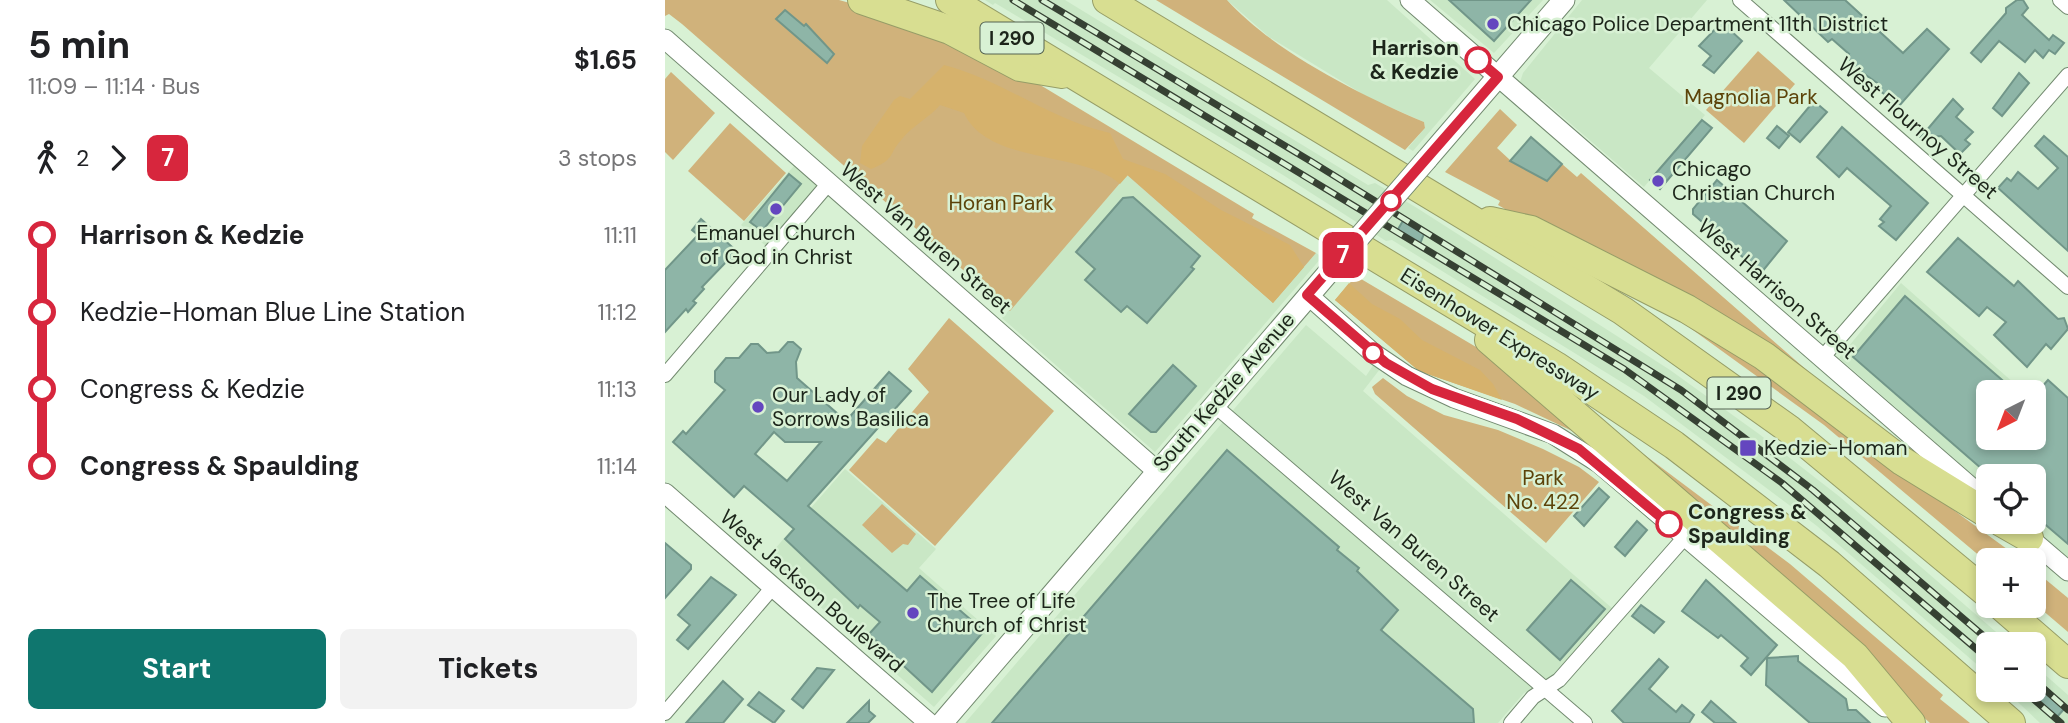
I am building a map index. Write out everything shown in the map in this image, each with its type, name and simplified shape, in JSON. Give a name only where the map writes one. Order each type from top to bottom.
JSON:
[{"type":"highway","points":[[862,0],[950,30],[1020,67],[1075,76]]},
{"type":"highway","name":"Eisenhower Expressway","points":[[950,0],[1556,366],[1674,445],[1829,564],[2011,723]]},
{"type":"highway","name":"I 290","points":[[1107,0],[1623,311],[1790,429],[1976,584]]},
{"type":"highway","points":[[1129,0],[1151,27]]},
{"type":"highway","points":[[1472,218],[1531,230],[1687,309],[1765,356],[1902,461],[1976,507]]},
{"type":"highway","points":[[1455,307],[1508,358],[1855,656],[1911,723]]},
{"type":"highway","points":[[2015,618],[2068,664]]},
{"type":"main road","name":"South Kedzie Avenue","points":[[941,723],[1307,295],[1564,0]]},
{"type":"street","name":"West Harrison Street","points":[[1410,0],[1976,492]]},
{"type":"street","name":"West Flournoy Street","points":[[1740,0],[2068,287]]},
{"type":"street","points":[[2060,0],[2068,7]]},
{"type":"street","name":"West Van Buren Street","points":[[666,41],[1157,471]]},
{"type":"street","points":[[1822,358],[2068,75]]},
{"type":"street","points":[[665,375],[829,183]]},
{"type":"street","points":[[1307,295],[1373,353],[1407,376],[1454,398],[1517,419],[1579,449],[1904,723]]},
{"type":"street","name":"West Van Buren Street","points":[[1214,405],[1585,723]]},
{"type":"street","name":"West Jackson Boulevard","points":[[665,493],[929,723]]},
{"type":"street","points":[[2025,534],[2068,571]]},
{"type":"street","points":[[1511,723],[1533,697],[1559,680],[1685,537]]},
{"type":"street","points":[[665,713],[773,587]]},
{"type":"shaded area","points":[[985,0],[1065,0],[1368,185],[1375,183],[1417,208],[1670,370],[1840,497],[1976,615],[1976,618],[1980,618],[1996,632],[1976,632],[1976,664],[1817,526],[1644,396],[1392,240],[1386,241],[1283,175],[995,3],[993,5]]},
{"type":"shaded area","points":[[1227,0],[1387,0],[1475,79],[1413,151],[1408,148],[1425,128],[1424,122],[1369,98],[1269,37]]},
{"type":"shaded area","points":[[1430,0],[1543,0],[1494,53]]},
{"type":"shaded area","points":[[1582,0],[1707,0],[1649,68],[1705,115],[1644,187],[1542,99],[1532,98],[1520,82],[1523,73]]},
{"type":"shaded area","points":[[944,65],[986,80],[1067,119],[1110,133],[1123,159],[1165,174],[1221,210],[1290,245],[1304,267],[1273,303],[1128,175],[1120,184],[1084,166],[1014,150],[976,130],[964,113],[940,105],[906,134],[884,162],[871,169],[860,163],[862,146],[894,100],[900,96],[910,99]]},
{"type":"shaded area","points":[[794,166],[818,187],[767,247],[741,225]]},
{"type":"shaded area","points":[[1127,175],[1273,303],[1316,253],[1322,257],[1155,452],[1002,318]]},
{"type":"shaded area","points":[[1349,283],[1372,304],[1400,319],[1422,340],[1480,370],[1493,384],[1502,400],[1419,371],[1335,300]]},
{"type":"shaded area","points":[[1901,283],[2010,380],[1976,380],[1976,450],[2046,450],[2046,435],[2068,430],[2068,557],[2041,534],[2046,534],[2046,464],[1976,464],[1976,478],[1839,358]]},
{"type":"shaded area","points":[[1306,325],[1366,376],[1374,364],[1380,369],[1363,391],[1613,609],[1554,678],[1524,693],[1498,723],[965,723]]},
{"type":"shaded area","points":[[845,469],[936,549],[919,568],[996,636],[934,707],[766,559]]},
{"type":"shaded area","points":[[2046,676],[2068,695],[2068,723],[2040,723],[2018,702],[2046,702]]},
{"type":"green space","name":"Horan Park","points":[[665,0],[839,0],[882,12],[1022,74],[1254,214],[1252,218],[1316,253],[1273,303],[1127,175],[1010,311],[682,24],[669,14],[665,16]]},
{"type":"green space","points":[[1156,0],[1227,0],[1246,19],[1293,54],[1346,85],[1424,122],[1425,128],[1405,150]]},
{"type":"green space","name":"Magnolia Park","points":[[1758,51],[1795,84],[1744,143],[1706,110]]},
{"type":"green space","points":[[671,72],[715,113],[673,160],[665,152],[665,79]]},
{"type":"green space","points":[[1500,109],[1517,125],[1497,148],[1510,160],[1546,180],[1562,164],[1577,177],[1581,173],[1850,408],[1498,205],[1500,201],[1445,172]]},
{"type":"green space","points":[[730,123],[786,173],[744,221],[688,171]]},
{"type":"green space","points":[[1356,276],[1493,357],[1585,437],[1515,404],[1419,371],[1335,300]]},
{"type":"green space","points":[[1675,317],[1692,319],[1976,526],[1976,534],[1986,534],[2006,548],[1976,548],[1976,553],[1824,425]]},
{"type":"green space","points":[[949,318],[1054,411],[935,546],[849,470],[877,438],[886,443],[929,392],[908,369]]},
{"type":"green space","name":"Park No. 422","points":[[1383,378],[1407,396],[1444,415],[1498,430],[1543,449],[1579,467],[1599,482],[1546,543],[1375,394],[1372,387]]},
{"type":"green space","points":[[1642,453],[1790,564],[1943,695],[1940,699],[1970,723],[1930,723],[1638,459]]},
{"type":"green space","points":[[882,504],[916,534],[908,545],[903,544],[892,553],[862,525]]},
{"type":"green space","points":[[2046,580],[2068,598],[2068,632],[2046,613]]},
{"type":"building","name":"Chicago Police Department 11th District","points":[[1449,0],[1531,0],[1494,41]]},
{"type":"building","points":[[1784,0],[1845,0],[1903,53],[1927,29],[1949,49],[1900,105],[1877,89],[1880,85],[1860,71],[1855,71],[1854,65],[1846,58],[1849,54],[1832,39],[1828,42]]},
{"type":"building","points":[[2017,0],[2023,0],[2028,8],[2022,15],[2049,40],[2053,35],[2064,43],[2055,54],[2049,50],[2043,58],[2035,50],[2025,62],[1999,41],[1981,62],[1971,53],[2006,13],[2006,8]]},
{"type":"building","points":[[785,10],[804,26],[806,24],[834,54],[827,63],[776,19]]},
{"type":"building","points":[[1721,23],[1731,25],[1730,30],[1742,41],[1714,73],[1703,65],[1711,56],[1699,46]]},
{"type":"building","points":[[2019,73],[2029,83],[2002,116],[1993,108]]},
{"type":"building","points":[[1953,99],[1963,109],[1956,117],[1973,132],[1965,140],[1970,144],[1960,154],[1941,136],[1921,137]]},
{"type":"building","points":[[1814,101],[1827,112],[1800,142],[1788,132]]},
{"type":"building","points":[[1702,120],[1712,128],[1660,189],[1650,180]]},
{"type":"building","points":[[1777,126],[1789,136],[1779,148],[1767,138]]},
{"type":"building","points":[[1842,127],[1928,203],[1896,240],[1879,226],[1884,222],[1880,219],[1891,206],[1847,168],[1839,177],[1817,157]]},
{"type":"building","points":[[2044,136],[2068,157],[2068,251],[1998,188],[2007,178],[2011,181],[2018,172],[2038,189],[2058,168],[2035,146]]},
{"type":"building","points":[[1531,137],[1562,164],[1547,181],[1510,161]]},
{"type":"building","points":[[789,174],[801,184],[762,231],[750,222]]},
{"type":"building","points":[[1717,180],[1787,241],[1761,273],[1693,214],[1693,209]]},
{"type":"building","points":[[1133,197],[1200,256],[1191,267],[1194,269],[1147,323],[1127,306],[1121,312],[1085,280],[1095,269],[1076,252],[1123,198]]},
{"type":"building","points":[[701,219],[740,254],[731,265],[727,261],[702,287],[704,289],[693,301],[696,303],[688,312],[686,309],[665,332],[665,270],[698,235],[692,230]]},
{"type":"building","points":[[1404,219],[1425,231],[1420,244],[1397,231]]},
{"type":"building","points":[[1958,238],[2014,286],[2018,281],[2058,319],[2064,318],[2068,329],[2051,349],[2046,344],[2027,367],[1994,335],[2006,322],[1987,307],[1979,316],[1927,272]]},
{"type":"building","points":[[1905,296],[2002,380],[1976,380],[1976,450],[2046,450],[2048,380],[2068,398],[2068,544],[2046,525],[2046,464],[1976,464],[1853,357]]},
{"type":"building","points":[[788,342],[793,342],[801,349],[796,362],[797,378],[846,421],[889,372],[911,391],[808,506],[907,591],[920,576],[984,631],[932,692],[869,634],[880,622],[860,605],[858,608],[785,539],[794,529],[744,486],[734,497],[673,442],[683,431],[686,434],[725,390],[715,382],[715,371],[726,358],[739,358],[751,344],[758,344],[767,353],[779,352]],"holes":[[[774,432],[785,442],[821,442],[787,481],[755,454]]]},
{"type":"building","points":[[1173,365],[1196,386],[1156,432],[1151,432],[1129,414]]},
{"type":"building","points":[[1227,450],[1339,547],[1337,550],[1359,568],[1357,571],[1398,610],[1381,630],[1473,709],[1474,723],[992,723]]},
{"type":"building","points":[[1599,488],[1609,497],[1584,526],[1574,516]]},
{"type":"building","points":[[1637,521],[1647,530],[1625,556],[1615,547]]},
{"type":"building","points":[[665,543],[691,565],[691,569],[665,598]]},
{"type":"building","points":[[711,577],[736,595],[688,649],[677,640],[690,625],[678,615]]},
{"type":"building","points":[[1571,580],[1605,609],[1560,660],[1527,630]]},
{"type":"building","points":[[1706,580],[1777,645],[1751,675],[1741,666],[1748,658],[1721,635],[1718,638],[1682,611]]},
{"type":"building","points":[[1641,605],[1664,622],[1654,633],[1632,616]]},
{"type":"building","points":[[1798,656],[1798,661],[1846,699],[1848,710],[1856,710],[1870,723],[1810,723],[1766,685],[1767,658]]},
{"type":"building","points":[[1659,659],[1668,667],[1649,689],[1676,712],[1682,705],[1694,715],[1689,723],[1624,723],[1612,711]]},
{"type":"building","points":[[817,668],[834,670],[803,708],[792,699]]},
{"type":"building","points":[[723,681],[743,699],[723,723],[686,723]]},
{"type":"building","points":[[2046,691],[2065,708],[2056,718],[2038,702],[2046,702]]},
{"type":"building","points":[[759,692],[784,711],[774,723],[748,705]]},
{"type":"building","points":[[869,701],[869,711],[875,716],[868,723],[847,723]]},
{"type":"building","points":[[1711,701],[1736,723],[1715,723],[1702,712]]},
{"type":"railway","points":[[1013,0],[1624,369],[1782,483],[1976,649]]},
{"type":"railway","points":[[1042,0],[1312,162],[1681,390],[1813,490],[1979,632]]},
{"type":"railway","points":[[2046,691],[2068,710]]},
{"type":"railway","points":[[2037,702],[2061,723]]},
{"type":"bus line","name":"7","points":[[1478,60],[1498,77],[1307,295],[1373,353],[1407,376],[1454,398],[1553,434],[1579,449],[1669,524]]},
{"type":"place","name":"Chicago Police Department 11th District","points":[[1493,24]]},
{"type":"place","name":"Harrison & Kedzie","points":[[1478,60]]},
{"type":"place","name":"Chicago Christian Church","points":[[1658,181]]},
{"type":"place","name":"Emanuel Church of God in Christ","points":[[776,209]]},
{"type":"place","name":"Our Lady of Sorrows Basilica","points":[[758,407]]},
{"type":"place","name":"Kedzie-Homan","points":[[1748,448]]},
{"type":"place","name":"Congress & Spaulding","points":[[1669,524]]},
{"type":"place","name":"The Tree of Life Church of Christ","points":[[913,613]]}]
